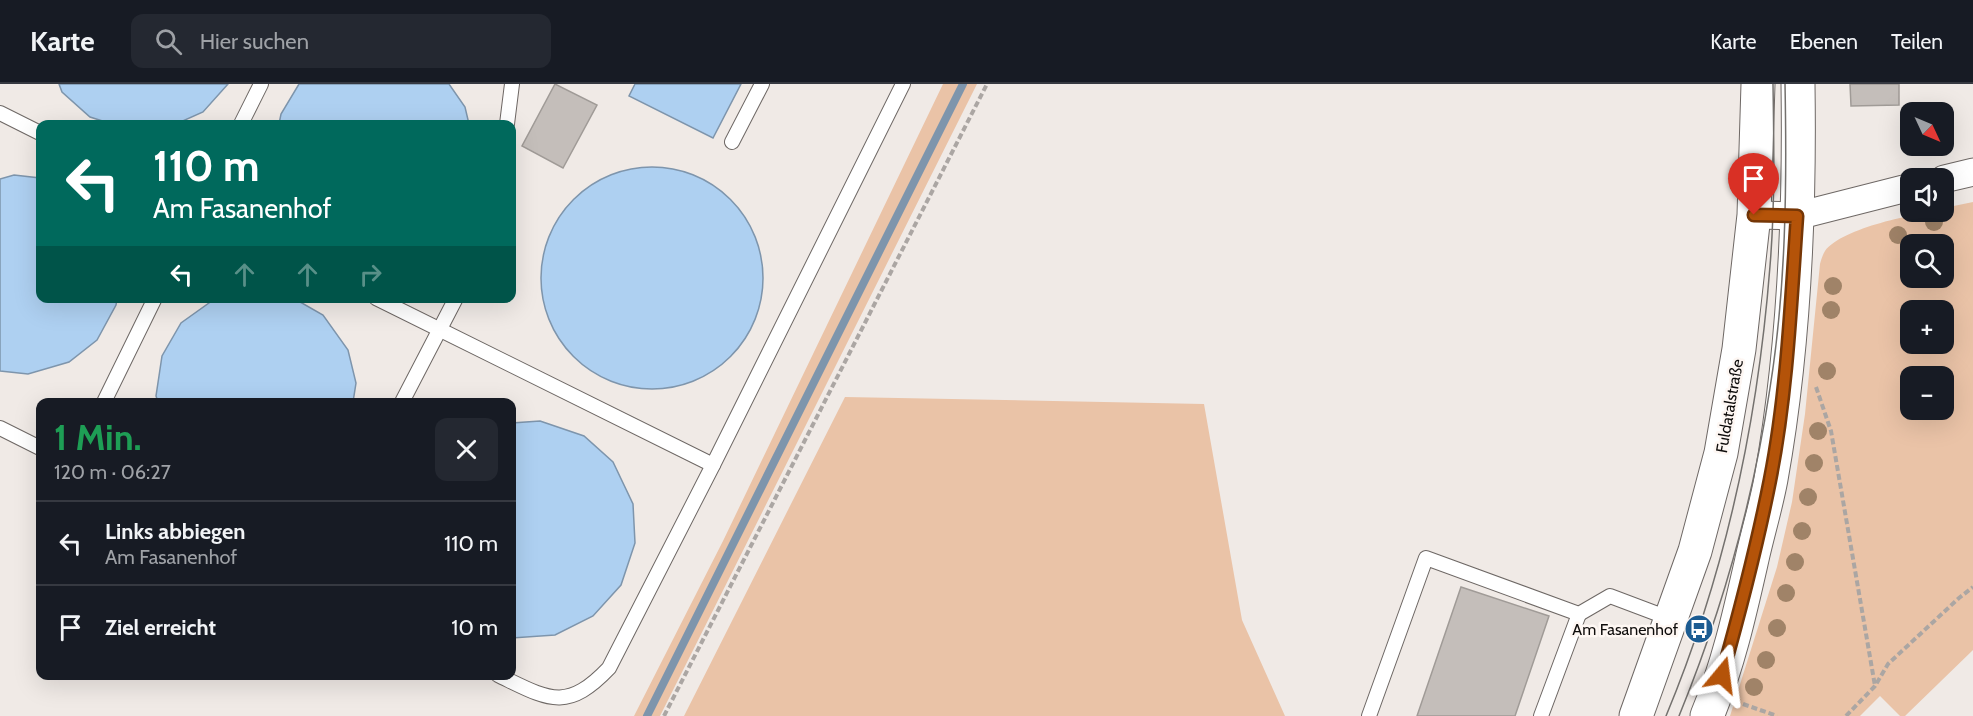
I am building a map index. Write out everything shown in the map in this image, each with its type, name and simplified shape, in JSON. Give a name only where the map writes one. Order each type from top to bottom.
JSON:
[{"type":"main road","name":"Fuldatalstraße","points":[[1636,716],[1695,551],[1721,453],[1739,349],[1754,215],[1758,84]]},
{"type":"main road","points":[[1707,716],[1716,695],[1741,608],[1771,479],[1787,362],[1797,216],[1798,84]]},
{"type":"street","points":[[1954,177],[1973,172]]},
{"type":"street","points":[[1754,215],[1797,216],[1900,190]]},
{"type":"lane","points":[[243,120],[261,84]]},
{"type":"lane","points":[[508,120],[512,84]]},
{"type":"lane","points":[[732,142],[762,84]]},
{"type":"lane","points":[[508,680],[551,698],[572,696],[593,685],[609,668],[903,84]]},
{"type":"lane","points":[[0,113],[36,131]]},
{"type":"lane","points":[[106,398],[153,303]]},
{"type":"lane","points":[[386,303],[713,465]]},
{"type":"lane","points":[[404,398],[453,303]]},
{"type":"lane","points":[[0,428],[36,446]]},
{"type":"lane","points":[[1369,716],[1426,558],[1579,614]]},
{"type":"lane","points":[[1540,716],[1579,614],[1610,596],[1671,619]]},
{"type":"path","points":[[664,716],[987,84]]},
{"type":"path","points":[[1809,383],[1815,385],[1831,431],[1875,686]]},
{"type":"path","points":[[1846,716],[1875,686],[1888,664],[1973,586]]},
{"type":"path","points":[[1737,702],[1777,716]]},
{"type":"shaded area","points":[[943,84],[977,84],[660,716],[634,716],[723,541]]},
{"type":"shaded area","points":[[1973,202],[1973,650],[1905,716],[1900,716],[1880,696],[1860,716],[1730,716],[1777,567],[1792,502],[1805,414],[1820,264],[1823,255],[1834,243],[1847,235],[1899,218],[1900,222],[1954,222],[1954,206]]},
{"type":"shaded area","points":[[845,397],[1204,404],[1242,620],[1285,716],[684,716]]},
{"type":"water","points":[[59,84],[228,84],[203,112],[185,120],[99,120],[90,117],[62,92]]},
{"type":"water","points":[[299,84],[449,84],[465,107],[468,120],[280,120]]},
{"type":"water","points":[[635,84],[741,84],[713,138],[629,96]]},
{"type":"water","points":[[641,167],[663,167],[695,175],[731,199],[755,235],[761,256],[763,278],[761,300],[755,321],[731,357],[695,381],[663,389],[641,389],[609,381],[573,357],[549,321],[541,289],[541,267],[549,235],[573,199],[609,175]]},
{"type":"water","points":[[14,175],[36,178],[36,303],[116,303],[97,340],[69,362],[28,374],[0,371],[0,179]]},
{"type":"water","points":[[209,303],[302,303],[323,315],[348,350],[356,383],[354,398],[157,398],[162,356],[181,323]]},
{"type":"water","points":[[540,421],[584,436],[613,462],[633,504],[635,543],[621,585],[593,616],[555,635],[516,638],[516,423]]},
{"type":"building","points":[[555,84],[597,105],[563,168],[522,146]]},
{"type":"building","points":[[1850,84],[1899,84],[1899,105],[1851,106]]},
{"type":"building","points":[[1461,587],[1549,616],[1515,716],[1417,716]]},
{"type":"waterway","points":[[647,716],[963,84]]},
{"type":"tram line","points":[[1666,716],[1706,607],[1722,551],[1748,439],[1765,324],[1772,243],[1773,84]]},
{"type":"tram line","points":[[1679,716],[1722,596],[1745,514],[1763,430],[1775,350],[1782,274],[1786,160],[1785,84]]},
{"type":"place","name":"Am Fasanenhof","points":[[1699,629]]},
{"type":"route","points":[[1722,675],[1741,608],[1771,479],[1787,362],[1797,216],[1754,215]]}]
